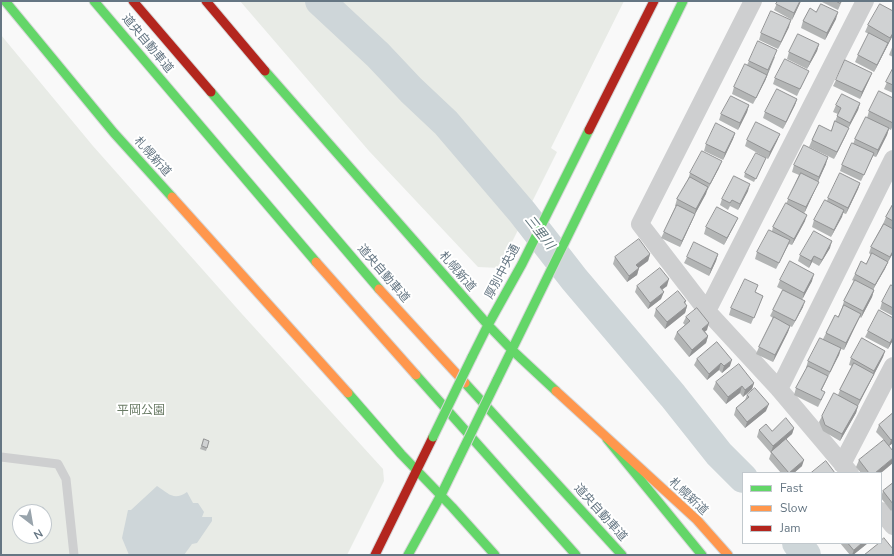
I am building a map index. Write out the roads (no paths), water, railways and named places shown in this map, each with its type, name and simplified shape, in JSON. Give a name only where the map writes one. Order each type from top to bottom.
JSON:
[{"type":"main road","name":"札幌新道","points":[[4,1],[114,133],[331,373],[401,454],[441,495],[495,555]]},
{"type":"main road","name":"道央自動車道","points":[[94,1],[348,299],[576,555]]},
{"type":"main road","name":"道央自動車道","points":[[133,1],[386,297],[622,555]]},
{"type":"main road","name":"札幌新道","points":[[206,1],[247,51],[488,325],[511,349],[606,439],[697,520],[728,555]]},
{"type":"main road","name":"厚別中央通","points":[[375,555],[488,325],[522,264],[654,1]]},
{"type":"main road","points":[[408,555],[441,495],[511,349],[684,1]]},
{"type":"main road","points":[[606,439],[702,555]]},
{"type":"main road","points":[[602,532],[627,555]]},
{"type":"street","points":[[753,1],[640,224],[707,311],[779,389],[846,468],[892,373]]},
{"type":"street","points":[[707,311],[865,1]]},
{"type":"street","points":[[779,389],[893,159]]},
{"type":"street","points":[[882,512],[893,526]]},
{"type":"lane","points":[[1,458],[58,464],[66,479],[74,555]]},
{"type":"waterway","name":"三里川","points":[[320,1],[378,55],[411,90],[446,123],[522,212],[574,279],[673,396],[719,454],[742,477]]},
{"type":"waterway","name":"三里川","points":[[798,544],[806,555]]},
{"type":"park label","name":"平岡公園","points":[[141,411]]}]
